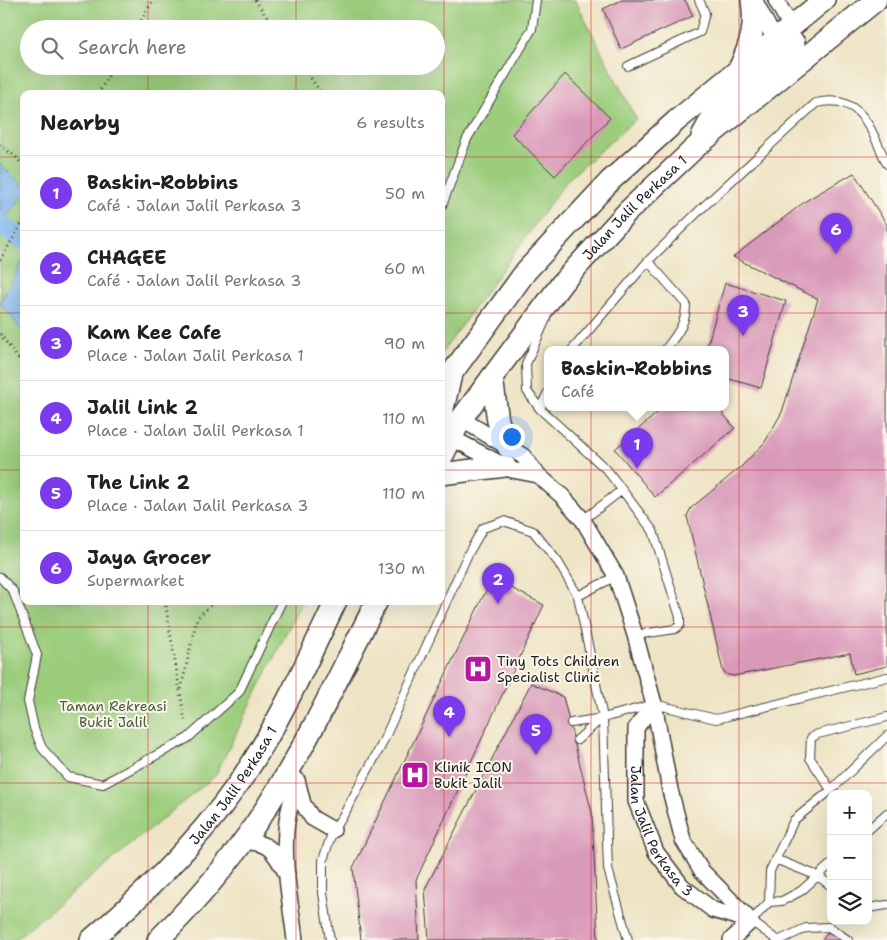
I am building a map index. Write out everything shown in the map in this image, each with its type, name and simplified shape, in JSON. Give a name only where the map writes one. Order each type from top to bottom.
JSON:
[{"type":"main road","points":[[739,70],[750,45],[755,17],[753,0]]},
{"type":"main road","points":[[446,381],[526,271],[603,188],[676,121],[739,70],[787,37],[824,0]]},
{"type":"main road","name":"Jalan Jalil Perkasa 1","points":[[445,442],[449,426],[492,377],[562,283],[627,212],[697,146],[876,0]]},
{"type":"main road","points":[[787,37],[814,40],[846,25]]},
{"type":"main road","points":[[697,146],[715,112],[771,66],[787,37]]},
{"type":"main road","points":[[445,473],[506,456],[498,421],[492,377]]},
{"type":"main road","name":"Jalan Jalil Perkasa 1","points":[[91,940],[132,905],[205,828],[254,760],[300,676],[334,605]]},
{"type":"main road","points":[[158,940],[202,893],[275,794],[300,752],[375,605]]},
{"type":"street","points":[[753,0],[787,37]]},
{"type":"street","points":[[776,0],[787,37]]},
{"type":"street","name":"Jalan Jalil Perkasa 3","points":[[449,426],[506,456]]},
{"type":"street","name":"Jalan Jalil Perkasa 3","points":[[449,426],[506,456],[512,470],[538,475],[562,496],[583,520],[616,576],[635,635],[654,704],[670,790],[683,840],[702,871],[751,921]]},
{"type":"street","name":"Jalan Jalil Perkasa 3","points":[[654,704],[636,728],[636,801],[656,852],[682,886],[713,910],[751,921]]},
{"type":"street","points":[[295,940],[287,876],[286,832],[289,808],[297,782],[300,752]]},
{"type":"street","points":[[297,782],[303,804],[312,818],[333,830]]},
{"type":"street","points":[[242,841],[261,842],[273,852],[287,876]]},
{"type":"street","points":[[731,940],[751,921]]},
{"type":"lane","points":[[445,197],[467,139],[532,29],[536,0]]},
{"type":"lane","points":[[628,66],[700,32],[704,13],[699,0]]},
{"type":"lane","points":[[575,346],[648,261],[701,209],[816,103],[829,100],[844,102],[862,114],[887,164]]},
{"type":"lane","points":[[648,261],[686,304],[686,316],[681,328],[668,346]]},
{"type":"lane","points":[[562,283],[526,364],[527,391],[540,409],[607,470],[653,531],[680,616],[680,625],[675,629],[635,635]]},
{"type":"lane","points":[[540,409],[544,400]]},
{"type":"lane","points":[[583,520],[622,490]]},
{"type":"lane","points":[[445,605],[468,554],[483,528],[504,521],[533,531],[558,562],[578,596],[603,718],[608,869],[628,940]]},
{"type":"lane","points":[[578,596],[616,576]]},
{"type":"lane","points":[[0,577],[13,591],[37,655],[28,702],[34,728],[42,748],[68,777],[103,784],[188,738],[239,692],[280,605]]},
{"type":"lane","points":[[330,940],[323,893],[323,860],[333,830],[344,814],[381,746],[445,605]]},
{"type":"lane","points":[[571,723],[603,718],[654,704],[716,719],[887,677]]},
{"type":"lane","points":[[887,717],[818,734],[811,738],[810,758],[831,790],[887,736]]},
{"type":"lane","points":[[577,740],[603,718]]},
{"type":"lane","points":[[751,921],[770,902],[770,871],[794,820],[827,793]]},
{"type":"lane","points":[[872,826],[887,813]]},
{"type":"lane","points":[[776,859],[818,876],[827,883]]},
{"type":"lane","points":[[770,902],[782,902],[801,891],[827,868]]},
{"type":"lane","points":[[872,907],[887,905]]},
{"type":"lane","name":"Jalan Jalil Perkasa 3","points":[[751,921],[779,940],[806,928],[829,927],[848,940]]},
{"type":"path","points":[[141,20],[153,0]]},
{"type":"path","points":[[255,0],[269,20]]},
{"type":"path","points":[[100,90],[109,75]]},
{"type":"path","points":[[308,75],[319,90]]},
{"type":"path","points":[[0,145],[20,162]]},
{"type":"path","points":[[0,260],[20,227]]},
{"type":"path","points":[[0,334],[20,361]]},
{"type":"path","points":[[165,605],[188,738]]},
{"type":"path","points":[[180,692],[197,618],[211,605]]},
{"type":"green space","name":"Taman Rekreasi Bukit Jalil","points":[[0,0],[575,0],[636,119],[567,180],[445,348],[445,90],[20,90],[20,605],[300,605],[215,776],[14,940],[0,940]]},
{"type":"water","points":[[0,164],[20,182],[20,200],[0,224]]},
{"type":"water","points":[[20,266],[20,328],[0,302]]},
{"type":"building","points":[[622,0],[685,0],[693,16],[621,49],[603,9]]},
{"type":"building","points":[[565,74],[610,118],[555,176],[512,134]]},
{"type":"building","points":[[854,173],[887,225],[887,666],[854,674],[850,653],[734,676],[728,675],[723,671],[687,516],[691,508],[742,466],[765,442],[782,412],[818,299],[733,257],[807,200]]},
{"type":"building","points":[[725,283],[786,301],[761,388],[729,379],[729,346],[707,346]]},
{"type":"building","points":[[659,411],[721,411],[735,428],[655,497],[615,449]]},
{"type":"building","points":[[492,578],[544,605],[416,880],[419,940],[361,940],[353,868]]},
{"type":"building","points":[[531,683],[563,697],[592,813],[598,940],[429,940],[425,889]]},
{"type":"building","points":[[829,931],[841,940],[822,940]]},
{"type":"waterway","points":[[0,224],[20,238]]},
{"type":"place","name":"Jaya Grocer","points":[[836,254]]},
{"type":"place","name":"Kam Kee Cafe","points":[[743,336]]},
{"type":"place","name":"Baskin-Robbins","points":[[637,469]]},
{"type":"place","name":"CHAGEE","points":[[498,604]]},
{"type":"place","name":"Tiny Tots Children Specialist Clinic","points":[[478,669]]},
{"type":"place","name":"Jalil Link 2","points":[[449,737]]},
{"type":"place","name":"The Link 2","points":[[536,755]]},
{"type":"place","name":"Klinik ICON Bukit Jalil","points":[[415,775]]}]
